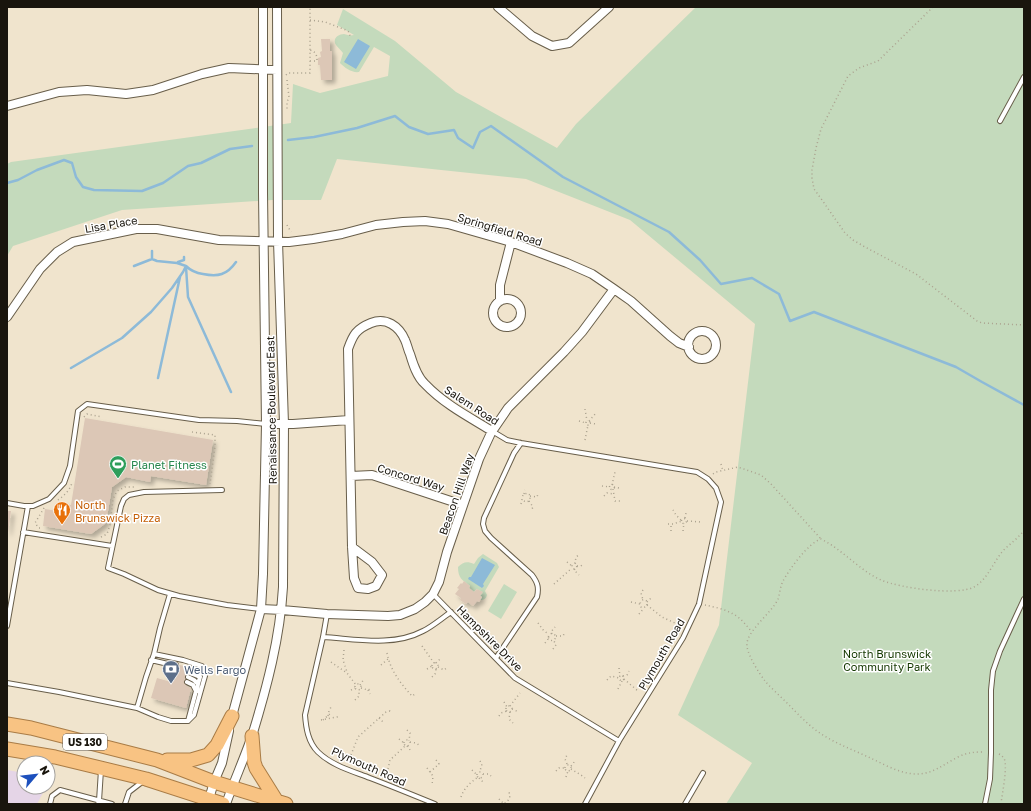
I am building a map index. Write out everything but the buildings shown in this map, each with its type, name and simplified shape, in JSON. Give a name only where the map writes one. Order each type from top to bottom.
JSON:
[{"type":"highway","points":[[158,760],[191,760],[208,754],[217,745],[232,716]]},
{"type":"highway","name":"US 130","points":[[10,723],[158,760],[214,782],[281,802]]},
{"type":"highway","points":[[252,736],[254,762],[256,768],[281,802]]},
{"type":"highway","name":"US 130","points":[[7,749],[55,757],[146,779],[224,804]]},
{"type":"street","name":"Renaissance Boulevard East","points":[[209,799],[222,763],[232,716],[261,609],[264,574],[266,424],[263,7]]},
{"type":"street","name":"Renaissance Boulevard East","points":[[224,804],[252,736],[273,660],[282,610],[284,424],[278,241],[277,7]]},
{"type":"street","points":[[498,7],[532,36],[552,46],[569,43],[609,7]]},
{"type":"street","points":[[7,106],[59,92],[87,90],[126,94],[153,90],[202,74],[229,68],[278,70]]},
{"type":"street","name":"Springfield Road","points":[[278,241],[289,242],[313,239],[342,234],[376,225],[403,222],[425,221],[448,224],[512,242],[568,262],[592,274],[631,301],[679,343],[688,347]]},
{"type":"street","name":"Lisa Place","points":[[7,317],[40,269],[57,252],[73,242],[136,229],[157,229],[219,240],[278,241]]},
{"type":"street","points":[[500,301],[500,285],[512,242]]},
{"type":"street","name":"Beacon Hill Way","points":[[261,609],[327,614],[388,616],[400,615],[415,609],[425,602],[433,594],[439,582],[447,552],[479,459],[492,431],[508,408],[582,332],[614,289]]},
{"type":"street","name":"Salem Road","points":[[352,547],[372,562],[382,575],[376,586],[368,589],[358,588],[354,578],[352,547],[348,350],[356,331],[365,325],[374,322],[384,321],[392,324],[405,340],[416,371],[423,383],[437,396],[457,410],[492,431]]},
{"type":"street","points":[[266,424],[349,420]]},
{"type":"street","name":"Concord Way","points":[[351,476],[372,475],[463,505]]},
{"type":"lane","points":[[1000,120],[1024,77]]},
{"type":"lane","points":[[7,504],[33,506],[49,499],[64,483],[70,466],[78,411],[87,404],[199,420],[237,421],[266,424]]},
{"type":"lane","name":"Salem Road","points":[[492,431],[507,440],[697,472],[708,479]]},
{"type":"lane","points":[[496,658],[536,598],[538,592],[536,580],[491,538],[485,531],[484,524],[484,518],[494,496],[514,453],[521,443]]},
{"type":"lane","name":"Plymouth Road","points":[[585,804],[619,741],[684,638],[699,604],[721,502],[716,488],[708,479]]},
{"type":"lane","points":[[222,490],[144,492],[129,495],[124,499],[121,506],[108,568],[170,594],[227,605],[261,609]]},
{"type":"lane","points":[[7,626],[28,506]]},
{"type":"lane","points":[[23,532],[112,546]]},
{"type":"lane","points":[[137,708],[154,654],[170,594]]},
{"type":"lane","name":"Hampshire Drive","points":[[433,594],[515,678],[619,741]]},
{"type":"lane","points":[[985,804],[990,779],[991,690],[993,671],[1000,651],[1024,599]]},
{"type":"lane","points":[[323,637],[377,641],[410,637],[424,631],[451,612]]},
{"type":"lane","name":"Plymouth Road","points":[[327,614],[305,715],[306,728],[310,740],[317,751],[328,760],[435,804]]},
{"type":"lane","points":[[154,654],[183,660],[202,666],[205,676],[194,715],[188,722]]},
{"type":"lane","points":[[151,660],[168,664],[175,668],[168,664]]},
{"type":"lane","points":[[168,664],[172,678]]},
{"type":"lane","points":[[188,722],[200,678],[189,675]]},
{"type":"lane","points":[[189,675],[196,691]]},
{"type":"lane","points":[[189,675],[198,684]]},
{"type":"lane","points":[[7,683],[137,708],[171,721],[188,722]]},
{"type":"lane","points":[[98,802],[101,768]]},
{"type":"lane","points":[[685,804],[703,773]]},
{"type":"lane","points":[[125,804],[129,792],[146,779]]},
{"type":"lane","points":[[50,804],[52,796],[60,790],[98,802],[112,804]]},
{"type":"path","points":[[286,113],[289,97],[285,75],[288,73],[310,73],[310,7]]},
{"type":"path","points":[[933,7],[878,61],[859,68],[848,76],[821,129],[812,170],[814,188],[845,233],[853,240],[916,274],[977,321],[982,323],[1024,325]]},
{"type":"path","points":[[310,20],[325,22],[346,30],[350,36]]},
{"type":"path","points":[[310,50],[314,51],[317,55],[317,61],[310,61]]},
{"type":"path","points":[[286,219],[287,225],[291,232]]},
{"type":"path","points":[[585,409],[588,422],[585,440]]},
{"type":"path","points":[[588,422],[596,413]]},
{"type":"path","points":[[83,418],[88,414],[102,417]]},
{"type":"path","points":[[579,421],[596,424]]},
{"type":"path","points":[[192,432],[215,435],[210,486]]},
{"type":"path","points":[[721,464],[723,471]]},
{"type":"path","points":[[708,479],[716,472],[738,467],[761,475],[821,539],[829,543],[881,580],[910,587],[944,592],[968,590],[975,587],[1003,550],[1024,530]]},
{"type":"path","points":[[610,488],[615,472]]},
{"type":"path","points":[[58,500],[71,486],[73,478]]},
{"type":"path","points":[[612,485],[619,488]]},
{"type":"path","points":[[95,537],[101,537],[107,534],[110,525],[113,499],[117,491],[125,487],[139,486]]},
{"type":"path","points":[[602,486],[613,489]]},
{"type":"path","points":[[614,487],[615,501],[620,501]]},
{"type":"path","points":[[521,504],[522,496],[526,490]]},
{"type":"path","points":[[524,494],[527,493],[530,496],[537,496],[538,494]]},
{"type":"path","points":[[604,496],[607,493],[614,494]]},
{"type":"path","points":[[529,502],[530,496]]},
{"type":"path","points":[[522,500],[529,502],[533,506],[531,511]]},
{"type":"path","points":[[45,529],[39,528],[35,523],[42,510],[48,506]]},
{"type":"path","points":[[673,510],[684,523],[683,531]]},
{"type":"path","points":[[670,531],[670,524],[674,524],[685,518],[686,513]]},
{"type":"path","points":[[684,523],[687,521],[701,522]]},
{"type":"path","points":[[821,539],[811,545],[797,561],[783,582],[778,599],[752,632],[748,640],[748,650],[765,681],[817,731],[831,740],[895,769],[909,773],[922,774],[966,754],[982,752]]},
{"type":"path","points":[[554,584],[573,567],[576,557],[580,554]]},
{"type":"path","points":[[567,562],[579,575]]},
{"type":"path","points":[[573,567],[584,564]]},
{"type":"path","points":[[643,590],[641,593],[643,600],[646,600],[647,602]]},
{"type":"path","points":[[639,614],[651,598]]},
{"type":"path","points":[[640,604],[643,600]]},
{"type":"path","points":[[631,602],[640,604],[642,608],[644,608]]},
{"type":"path","points":[[699,604],[733,613],[752,632]]},
{"type":"path","points":[[647,605],[662,617],[677,624]]},
{"type":"path","points":[[538,623],[544,631],[556,636],[563,636],[565,632]]},
{"type":"path","points":[[545,643],[554,627]]},
{"type":"path","points":[[553,649],[556,645],[554,640],[556,639],[556,636]]},
{"type":"path","points":[[549,638],[551,641],[554,640]]},
{"type":"path","points":[[422,646],[434,663]]},
{"type":"path","points":[[344,650],[343,660],[347,673]]},
{"type":"path","points":[[387,653],[393,670],[404,687],[412,696],[415,694]]},
{"type":"path","points":[[381,665],[388,659]]},
{"type":"path","points":[[434,663],[440,659]]},
{"type":"path","points":[[331,662],[347,673],[356,685]]},
{"type":"path","points":[[427,669],[434,663]]},
{"type":"path","points":[[436,663],[438,664],[438,667],[447,673]]},
{"type":"path","points":[[432,666],[436,669]]},
{"type":"path","points":[[432,677],[438,667]]},
{"type":"path","points":[[444,670],[448,667]]},
{"type":"path","points":[[619,668],[619,677]]},
{"type":"path","points":[[618,688],[623,678],[629,671]]},
{"type":"path","points":[[607,680],[611,676],[623,678],[638,691]]},
{"type":"path","points":[[619,677],[620,680],[623,678]]},
{"type":"path","points":[[360,685],[364,679]]},
{"type":"path","points":[[351,690],[355,688],[356,685]]},
{"type":"path","points":[[355,688],[359,690]]},
{"type":"path","points":[[356,700],[359,696],[359,690],[361,688]]},
{"type":"path","points":[[361,688],[368,690],[370,694]]},
{"type":"path","points":[[507,711],[508,707],[520,693]]},
{"type":"path","points":[[504,702],[508,707],[519,712]]},
{"type":"path","points":[[328,716],[332,706]]},
{"type":"path","points":[[512,709],[509,719],[513,724]]},
{"type":"path","points":[[499,716],[501,713],[507,711],[510,712]]},
{"type":"path","points":[[332,712],[322,720],[339,716]]},
{"type":"path","points":[[351,755],[358,738],[378,718],[386,712],[392,712]]},
{"type":"path","points":[[378,718],[384,723]]},
{"type":"path","points":[[388,769],[390,760],[406,746],[410,745],[410,733],[407,730]]},
{"type":"path","points":[[399,739],[411,751]]},
{"type":"path","points":[[404,743],[406,740],[419,745]]},
{"type":"path","points":[[999,754],[1004,759],[1005,766],[1001,804]]},
{"type":"path","points":[[567,755],[565,759],[567,764],[571,769],[585,778]]},
{"type":"path","points":[[430,772],[439,764],[436,760]]},
{"type":"path","points":[[478,776],[478,772],[480,772],[482,764],[480,761]]},
{"type":"path","points":[[570,766],[575,761]]},
{"type":"path","points":[[565,768],[567,764]]},
{"type":"path","points":[[427,768],[433,776],[432,785]]},
{"type":"path","points":[[556,771],[559,768],[565,768],[565,770],[568,771]]},
{"type":"path","points":[[566,777],[568,771],[571,769]]},
{"type":"path","points":[[472,770],[484,783]]},
{"type":"path","points":[[461,797],[470,783],[478,776],[482,776],[483,774],[489,774],[491,776]]},
{"type":"path","points":[[499,799],[504,804],[509,800],[509,792]]},
{"type":"shaded area","points":[[7,770],[16,772],[16,795],[42,795],[37,804],[7,804]]},
{"type":"green space","name":"North Brunswick Community Park","points":[[696,7],[1024,7],[1024,804],[726,804],[752,763],[678,715],[719,625],[755,324],[630,220],[526,179],[337,159],[321,200],[272,200],[122,210],[13,246],[7,256],[7,164],[11,162],[291,123],[293,84],[320,93],[388,76],[390,56],[374,47],[359,72],[349,70],[340,63],[343,53],[336,45],[335,39],[342,34],[354,35],[337,25],[343,9],[395,41],[456,92],[557,148],[576,124]]},
{"type":"green space","points":[[483,554],[497,563],[499,567],[485,591],[487,595],[486,597],[480,600],[482,597],[480,596],[482,592],[477,589],[474,592],[469,588],[470,586],[460,576],[458,567],[465,562],[474,564]]},
{"type":"green space","points":[[504,584],[517,592],[501,619],[488,611]]},
{"type":"water","points":[[358,39],[370,46],[356,69],[344,62]]},
{"type":"water","points":[[482,558],[495,565],[482,588],[468,579],[471,577]]},
{"type":"waterway","points":[[288,140],[314,137],[357,128],[395,116],[409,127],[428,134],[454,130],[458,138],[473,148],[480,132],[491,126],[563,177],[669,232],[700,260],[721,284],[752,278],[779,294],[790,321],[814,312],[956,367],[1024,405]]},
{"type":"waterway","points":[[7,183],[18,180],[37,170],[64,160],[72,163],[76,177],[83,187],[94,190],[142,191],[163,183],[188,166],[201,163],[230,149],[252,146]]},
{"type":"waterway","points":[[71,368],[122,338],[151,312],[172,288],[186,266],[152,259],[152,251]]},
{"type":"waterway","points":[[178,262],[184,260],[184,257]]},
{"type":"waterway","points":[[134,266],[152,259]]},
{"type":"waterway","points":[[186,266],[198,273],[218,275],[229,270],[236,262]]},
{"type":"waterway","points":[[186,267],[188,297],[231,392]]},
{"type":"waterway","points":[[158,378],[180,277]]},
{"type":"place","name":"Planet Fitness","points":[[118,479]]},
{"type":"place","name":"North Brunswick Pizza","points":[[62,525]]},
{"type":"place","name":"Wells Fargo","points":[[171,684]]}]
